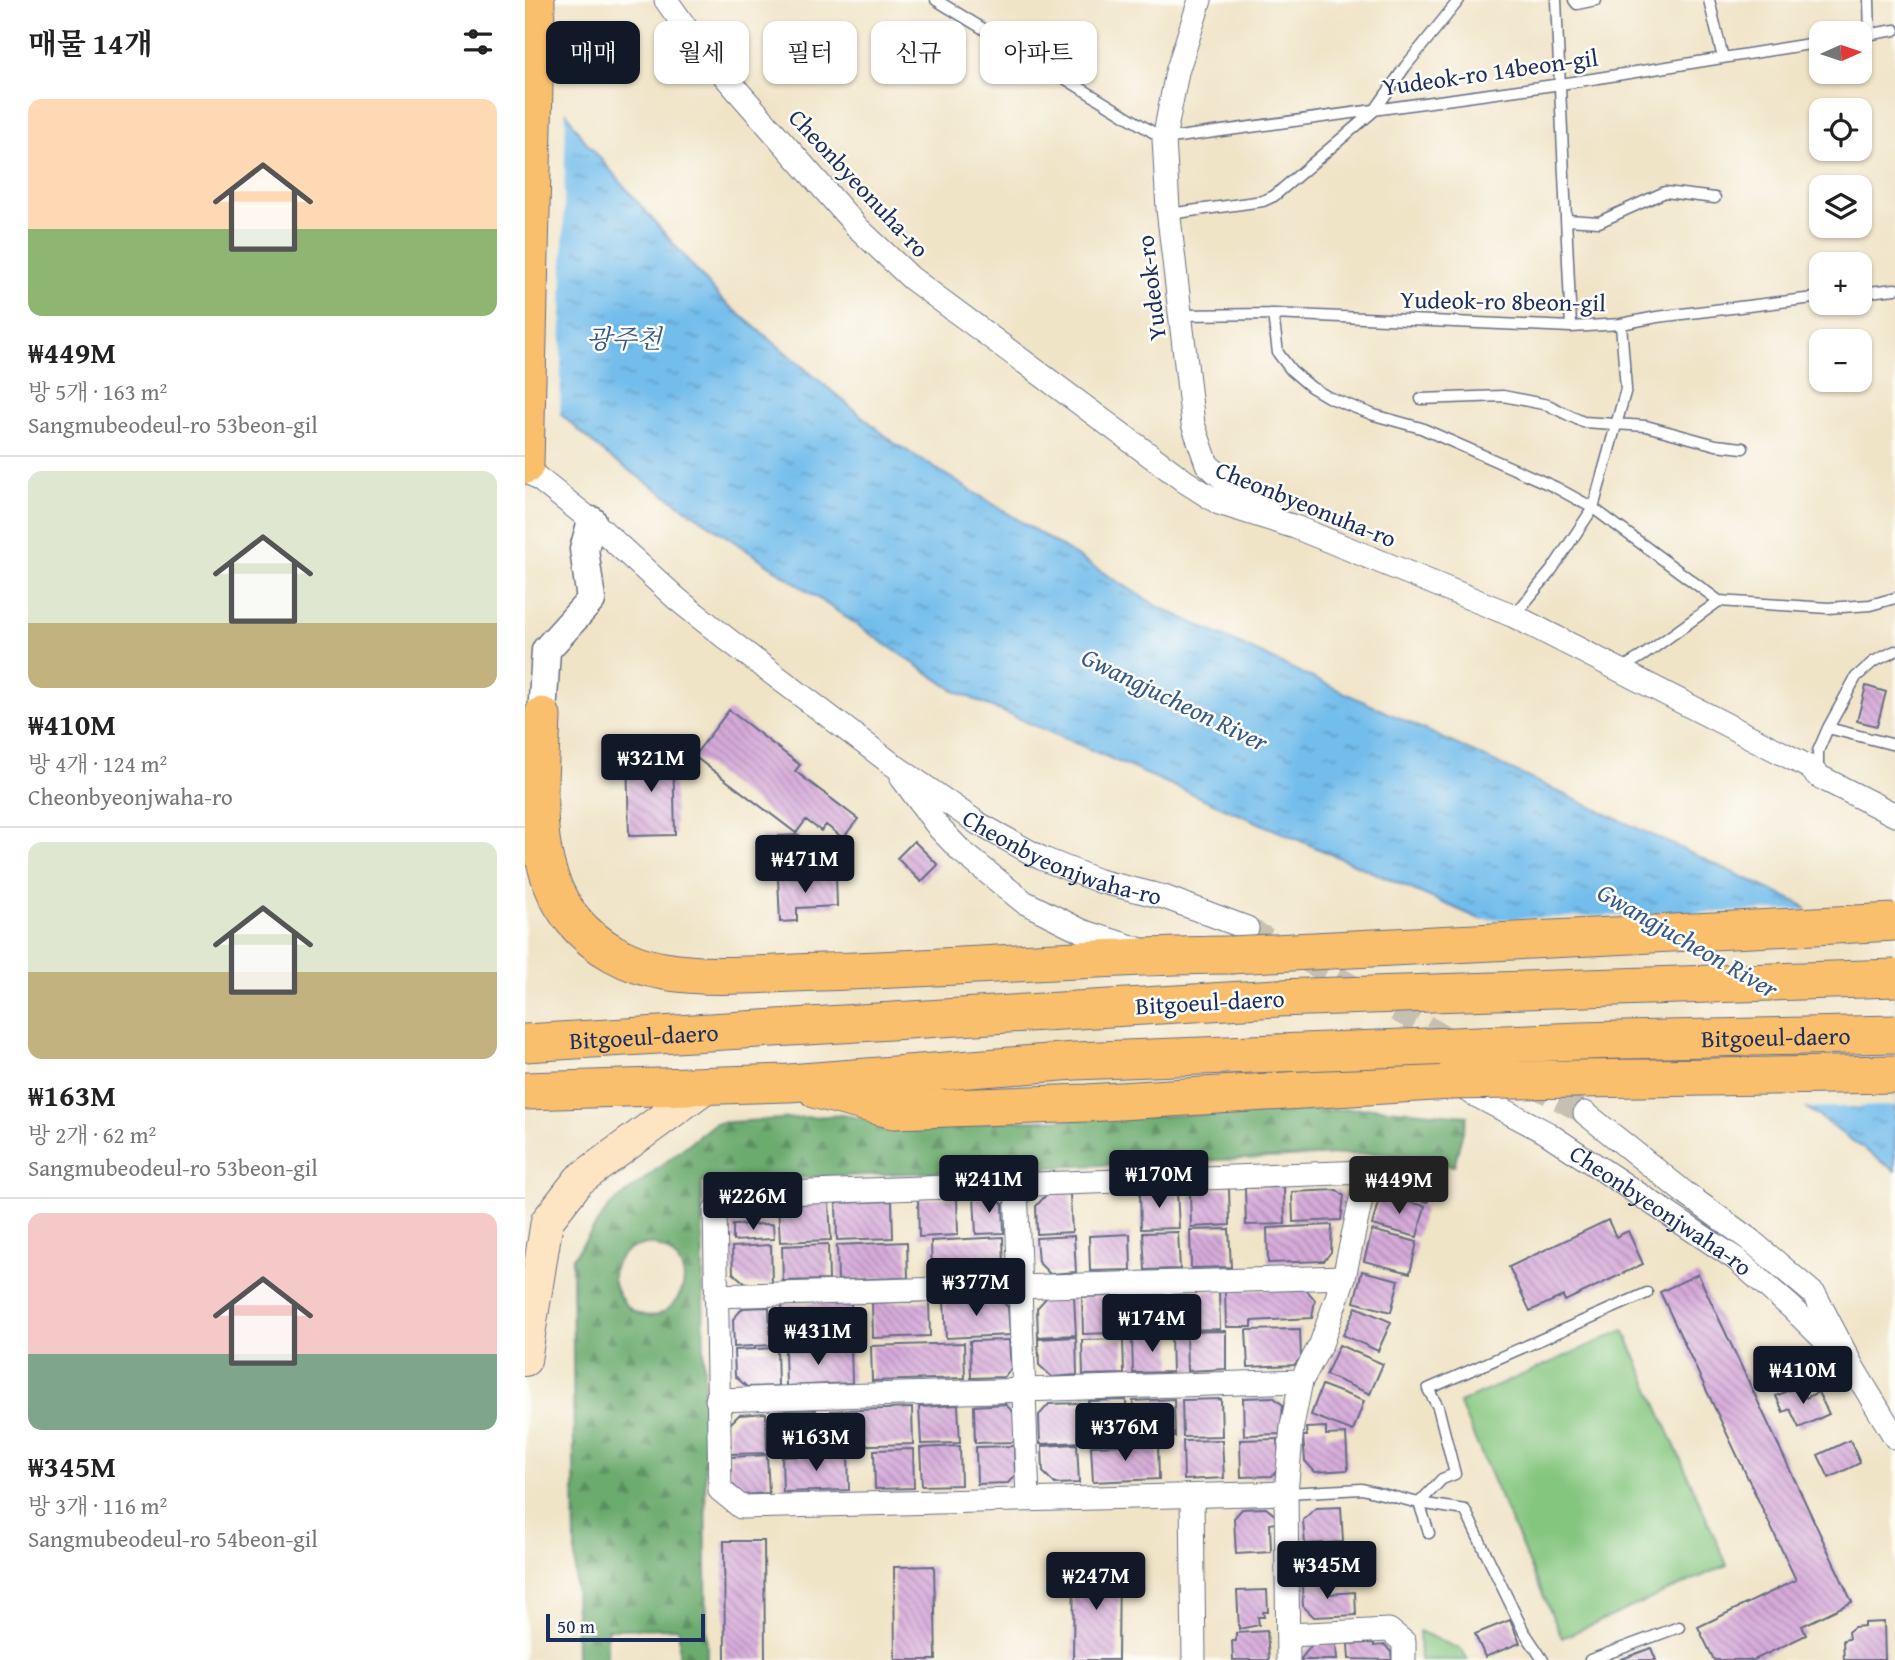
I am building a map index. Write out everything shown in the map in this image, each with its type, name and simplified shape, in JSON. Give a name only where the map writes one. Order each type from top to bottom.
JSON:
[{"type":"highway","points":[[525,466],[536,0]]},
{"type":"highway","points":[[533,719],[533,878],[561,929],[587,954],[614,972],[652,985],[693,992],[911,997],[1017,1012]]},
{"type":"highway","points":[[532,817],[555,893],[574,921],[602,946],[634,964],[698,975],[887,970],[1157,956],[1238,942],[1895,922]]},
{"type":"highway","name":"Bitgoeul-daero","points":[[525,1043],[1277,998],[1895,978]]},
{"type":"highway","name":"Bitgoeul-daero","points":[[525,1091],[711,1083],[789,1083],[1075,1061],[1579,1041],[1895,1034]]},
{"type":"highway","points":[[789,1083],[894,1110],[1087,1104],[1450,1081],[1895,1074]]},
{"type":"main road","points":[[525,1360],[547,1221],[579,1180],[711,1083]]},
{"type":"street","name":"Cheonbyeonuha-ro","points":[[666,0],[700,48],[858,228],[911,278],[1197,489],[1219,503],[1294,527],[1514,616],[1809,767],[1818,776],[1895,815]]},
{"type":"street","name":"Yudeok-ro","points":[[1200,0],[1177,72],[1164,139],[1169,214],[1193,424],[1207,464],[1241,495],[1294,527]]},
{"type":"street","name":"Cheonbyeonjwaha-ro","points":[[525,466],[592,521],[677,599],[892,764],[979,824],[1041,858],[1099,881],[1164,897],[1238,942]]},
{"type":"street","points":[[533,719],[546,650],[591,600],[584,550],[592,521]]},
{"type":"street","points":[[525,753],[532,817]]},
{"type":"street","name":"Cheonbyeonjwaha-ro","points":[[892,764],[953,843],[1024,902],[1082,931],[1157,956]]},
{"type":"street","name":"Cheonbyeonjwaha-ro","points":[[1450,1081],[1547,1133],[1736,1259],[1792,1308],[1853,1368]]},
{"type":"street","name":"Cheonbyeonjwaha-ro","points":[[1585,1113],[1750,1240],[1815,1295],[1853,1368],[1895,1437]]},
{"type":"street","points":[[1286,1493],[741,1507],[720,1490],[715,1209],[729,1195],[1367,1172],[1345,1277],[1321,1344],[1301,1381],[1291,1426],[1286,1493],[1288,1660]]},
{"type":"street","points":[[1016,1185],[1028,1499]]},
{"type":"street","points":[[716,1296],[1345,1277]]},
{"type":"street","points":[[717,1400],[1301,1381]]},
{"type":"street","points":[[1192,1496],[1194,1660]]},
{"type":"street","points":[[1288,1635],[1389,1630],[1404,1642],[1404,1660]]},
{"type":"lane","points":[[936,0],[1164,139]]},
{"type":"lane","points":[[1169,214],[1263,201],[1274,195],[1375,110],[1405,67],[1459,0]]},
{"type":"lane","points":[[1556,0],[1571,327]]},
{"type":"lane","points":[[1574,0],[1577,4],[1596,0]]},
{"type":"lane","points":[[1709,0],[1723,58]]},
{"type":"lane","points":[[1867,21],[1869,0]]},
{"type":"lane","points":[[1873,34],[1895,30]]},
{"type":"lane","name":"Yudeok-ro 14beon-gil","points":[[1164,139],[1561,84],[1809,45]]},
{"type":"lane","points":[[1567,220],[1599,222],[1665,192],[1715,198]]},
{"type":"lane","points":[[1872,292],[1895,289]]},
{"type":"lane","name":"Yudeok-ro 8beon-gil","points":[[1181,315],[1273,314],[1571,327],[1621,324],[1657,317],[1809,299]]},
{"type":"lane","points":[[1273,314],[1278,353],[1291,370],[1311,387],[1328,397],[1374,415],[1421,428],[1555,488],[1593,508],[1719,601],[1828,608],[1870,605],[1895,598]]},
{"type":"lane","points":[[1514,616],[1551,571],[1593,508],[1626,389],[1621,324]]},
{"type":"lane","points":[[1421,399],[1503,396],[1548,405],[1583,422],[1646,426],[1716,445],[1743,448]]},
{"type":"lane","points":[[1620,670],[1719,601]]},
{"type":"lane","points":[[1818,776],[1818,751],[1856,677],[1873,662],[1895,651]]},
{"type":"lane","points":[[1828,728],[1895,745]]},
{"type":"lane","points":[[1419,1503],[1442,1479],[1455,1474],[1438,1407],[1428,1389],[1647,1293]]},
{"type":"lane","points":[[1286,1493],[1362,1489],[1419,1503],[1465,1510],[1523,1630],[1543,1660]]},
{"type":"lane","points":[[1419,1503],[1429,1533]]},
{"type":"lane","points":[[1590,1660],[1679,1627]]},
{"type":"green space","points":[[1375,1108],[1467,1116],[1454,1166],[1384,1153],[702,1182],[707,1660],[679,1660],[679,1628],[607,1629],[607,1660],[576,1660],[572,1259],[608,1208],[715,1123],[844,1115],[900,1125]],"holes":[[[650,1244],[668,1251],[680,1264],[684,1281],[677,1299],[661,1313],[645,1315],[630,1309],[619,1296],[614,1280],[615,1264],[627,1251]]]},
{"type":"green space","points":[[1624,1330],[1727,1565],[1562,1638],[1459,1403]]},
{"type":"green space","points":[[1419,1631],[1462,1650],[1468,1660],[1420,1660]]},
{"type":"water","name":"광주천","points":[[525,45],[546,79],[546,84],[549,84],[581,136],[720,298],[893,442],[1157,606],[1799,903],[1895,980],[1895,1171],[1759,1074],[1485,921],[955,691],[605,454],[525,382]]},
{"type":"pier","points":[[528,43],[546,72],[546,84],[554,84],[566,104],[560,418],[525,386]]},
{"type":"pier","points":[[1812,909],[1895,975],[1895,1106],[1801,1108],[1757,1077],[1473,920]]},
{"type":"building","points":[[1866,686],[1886,692],[1877,726],[1857,721]]},
{"type":"building","points":[[729,710],[800,765],[795,771],[858,819],[843,838],[826,825],[821,831],[806,820],[796,833],[694,756]]},
{"type":"building","points":[[673,751],[675,835],[629,836],[627,752]]},
{"type":"building","points":[[799,835],[801,862],[761,864],[760,837]]},
{"type":"building","points":[[914,841],[938,865],[921,882],[897,858]]},
{"type":"building","points":[[836,875],[837,906],[797,908],[797,921],[780,922],[778,878]]},
{"type":"building","points":[[1389,1160],[1436,1173],[1428,1202],[1381,1190]]},
{"type":"building","points":[[1284,1187],[1285,1224],[1246,1225],[1245,1188]]},
{"type":"building","points":[[1229,1188],[1230,1225],[1191,1227],[1190,1190]]},
{"type":"building","points":[[1337,1190],[1344,1196],[1341,1220],[1293,1222],[1292,1192]]},
{"type":"building","points":[[1177,1191],[1179,1228],[1141,1229],[1140,1192]]},
{"type":"building","points":[[1070,1194],[1072,1232],[1037,1234],[1036,1206],[1046,1195]]},
{"type":"building","points":[[1380,1195],[1425,1206],[1417,1237],[1372,1225]]},
{"type":"building","points":[[994,1196],[1003,1204],[1004,1233],[976,1234],[974,1197]]},
{"type":"building","points":[[957,1198],[958,1235],[919,1237],[918,1199]]},
{"type":"building","points":[[892,1201],[893,1238],[837,1240],[836,1203]]},
{"type":"building","points":[[829,1202],[831,1240],[780,1242],[778,1205]]},
{"type":"building","points":[[1608,1220],[1616,1237],[1628,1231],[1643,1264],[1565,1301],[1563,1296],[1530,1311],[1509,1267]]},
{"type":"building","points":[[773,1224],[774,1239],[733,1241],[733,1225]]},
{"type":"building","points":[[1332,1225],[1331,1252],[1324,1261],[1268,1263],[1267,1228]]},
{"type":"building","points":[[1229,1229],[1231,1267],[1191,1268],[1190,1230]]},
{"type":"building","points":[[1372,1230],[1417,1242],[1410,1273],[1364,1261]]},
{"type":"building","points":[[1178,1232],[1180,1269],[1145,1270],[1143,1233]]},
{"type":"building","points":[[1130,1234],[1131,1270],[1090,1271],[1089,1236]]},
{"type":"building","points":[[1074,1236],[1076,1272],[1050,1274],[1038,1262],[1036,1238]]},
{"type":"building","points":[[1003,1237],[1004,1267],[997,1274],[932,1277],[931,1241]]},
{"type":"building","points":[[907,1242],[908,1278],[838,1280],[837,1245]]},
{"type":"building","points":[[828,1244],[829,1280],[783,1281],[782,1246]]},
{"type":"building","points":[[771,1245],[772,1283],[746,1284],[733,1273],[732,1247]]},
{"type":"building","points":[[1362,1271],[1399,1280],[1391,1312],[1354,1302]]},
{"type":"building","points":[[1698,1274],[1852,1602],[1802,1626],[1806,1635],[1754,1660],[1714,1660],[1698,1627],[1796,1580],[1660,1292]]},
{"type":"building","points":[[1305,1288],[1315,1300],[1312,1318],[1252,1321],[1252,1327],[1226,1327],[1225,1292]]},
{"type":"building","points":[[1219,1291],[1220,1329],[1180,1330],[1179,1292]]},
{"type":"building","points":[[1170,1294],[1171,1331],[1083,1334],[1082,1297]]},
{"type":"building","points":[[1074,1296],[1076,1335],[1038,1337],[1037,1308],[1047,1297]]},
{"type":"building","points":[[999,1298],[1008,1307],[1010,1335],[946,1338],[944,1301]]},
{"type":"building","points":[[929,1301],[930,1336],[873,1338],[872,1303]]},
{"type":"building","points":[[851,1302],[852,1342],[784,1344],[782,1305]]},
{"type":"building","points":[[769,1307],[771,1345],[734,1347],[733,1319],[743,1308]]},
{"type":"building","points":[[1356,1307],[1391,1322],[1378,1351],[1343,1335]]},
{"type":"building","points":[[1300,1329],[1301,1358],[1294,1365],[1248,1367],[1246,1330]]},
{"type":"building","points":[[1226,1331],[1226,1369],[1187,1371],[1186,1332]]},
{"type":"building","points":[[1171,1335],[1172,1372],[1133,1373],[1132,1337]]},
{"type":"building","points":[[1076,1337],[1077,1375],[1052,1377],[1039,1365],[1038,1339]]},
{"type":"building","points":[[1123,1339],[1124,1374],[1083,1375],[1082,1340]]},
{"type":"building","points":[[1009,1340],[1011,1369],[1004,1377],[971,1378],[970,1341]]},
{"type":"building","points":[[964,1343],[965,1378],[872,1381],[871,1346]]},
{"type":"building","points":[[1339,1345],[1383,1364],[1370,1394],[1326,1375]]},
{"type":"building","points":[[777,1348],[778,1386],[747,1387],[735,1376],[734,1350]]},
{"type":"building","points":[[851,1348],[852,1383],[786,1386],[785,1350]]},
{"type":"building","points":[[1322,1385],[1364,1401],[1353,1431],[1311,1415]]},
{"type":"building","points":[[1800,1385],[1806,1398],[1818,1392],[1829,1414],[1799,1428],[1790,1409],[1783,1412],[1776,1396]]},
{"type":"building","points":[[1273,1397],[1283,1405],[1280,1434],[1244,1435],[1243,1398]]},
{"type":"building","points":[[1174,1399],[1175,1437],[1134,1438],[1133,1401]]},
{"type":"building","points":[[1221,1399],[1222,1436],[1183,1437],[1182,1400]]},
{"type":"building","points":[[1126,1400],[1127,1441],[1090,1442],[1088,1401]]},
{"type":"building","points":[[1080,1403],[1082,1442],[1040,1444],[1039,1415],[1049,1404]]},
{"type":"building","points":[[1005,1404],[1014,1413],[1015,1442],[975,1443],[974,1406]]},
{"type":"building","points":[[958,1405],[960,1443],[921,1444],[919,1407]]},
{"type":"building","points":[[912,1408],[913,1444],[832,1446],[831,1411]]},
{"type":"building","points":[[816,1410],[818,1451],[780,1452],[779,1411]]},
{"type":"building","points":[[766,1413],[767,1453],[730,1454],[729,1425],[739,1415]]},
{"type":"building","points":[[1326,1427],[1326,1435],[1346,1434],[1348,1470],[1315,1472],[1305,1461],[1303,1436],[1307,1436],[1306,1428]]},
{"type":"building","points":[[1278,1439],[1279,1468],[1272,1476],[1241,1477],[1240,1440]]},
{"type":"building","points":[[1222,1440],[1224,1478],[1184,1480],[1183,1441]]},
{"type":"building","points":[[1850,1440],[1860,1463],[1829,1478],[1818,1455]]},
{"type":"building","points":[[1077,1444],[1079,1483],[1055,1484],[1043,1472],[1042,1446]]},
{"type":"building","points":[[1158,1444],[1159,1479],[1093,1482],[1091,1446]]},
{"type":"building","points":[[960,1446],[961,1485],[922,1486],[920,1448]]},
{"type":"building","points":[[1014,1446],[1015,1475],[1008,1483],[977,1484],[976,1447]]},
{"type":"building","points":[[913,1449],[914,1488],[875,1489],[874,1450]]},
{"type":"building","points":[[848,1454],[849,1490],[783,1492],[782,1457]]},
{"type":"building","points":[[767,1455],[769,1493],[743,1495],[731,1483],[730,1457]]},
{"type":"building","points":[[1341,1507],[1343,1542],[1305,1544],[1303,1520],[1316,1508]]},
{"type":"building","points":[[1266,1508],[1276,1516],[1276,1523],[1270,1524],[1271,1552],[1236,1554],[1234,1518],[1242,1509]]},
{"type":"building","points":[[724,1541],[764,1541],[765,1660],[725,1660]]},
{"type":"building","points":[[1349,1544],[1351,1580],[1308,1582],[1306,1554],[1311,1554],[1311,1546]]},
{"type":"building","points":[[1074,1563],[1119,1564],[1118,1660],[1073,1660]]},
{"type":"building","points":[[934,1566],[936,1660],[895,1660],[894,1567]]},
{"type":"building","points":[[1328,1583],[1329,1594],[1355,1592],[1356,1615],[1314,1617],[1303,1606],[1302,1584]]},
{"type":"building","points":[[1267,1590],[1268,1612],[1263,1612],[1264,1617],[1258,1617],[1259,1625],[1239,1629],[1237,1591]]},
{"type":"building","points":[[1510,1620],[1520,1643],[1485,1657],[1475,1634]]},
{"type":"building","points":[[1884,1622],[1885,1660],[1844,1660],[1843,1640],[1849,1639],[1848,1632],[1854,1627],[1864,1626],[1864,1623]]},
{"type":"building","points":[[1267,1631],[1269,1660],[1233,1660],[1232,1641],[1236,1641],[1236,1633]]},
{"type":"building","points":[[1374,1643],[1374,1646],[1385,1645],[1391,1652],[1392,1660],[1349,1659],[1348,1644]]},
{"type":"building","points":[[1336,1644],[1337,1660],[1300,1660],[1312,1645]]},
{"type":"building","points":[[1651,1648],[1656,1660],[1619,1660]]},
{"type":"tunnel","points":[[1247,928],[1456,1043]]},
{"type":"tunnel","points":[[1529,1083],[1585,1113]]},
{"type":"water label","name":"Gwangjucheon River","points":[[1175,699]]},
{"type":"water label","name":"Gwangjucheon River","points":[[1688,940]]}]
